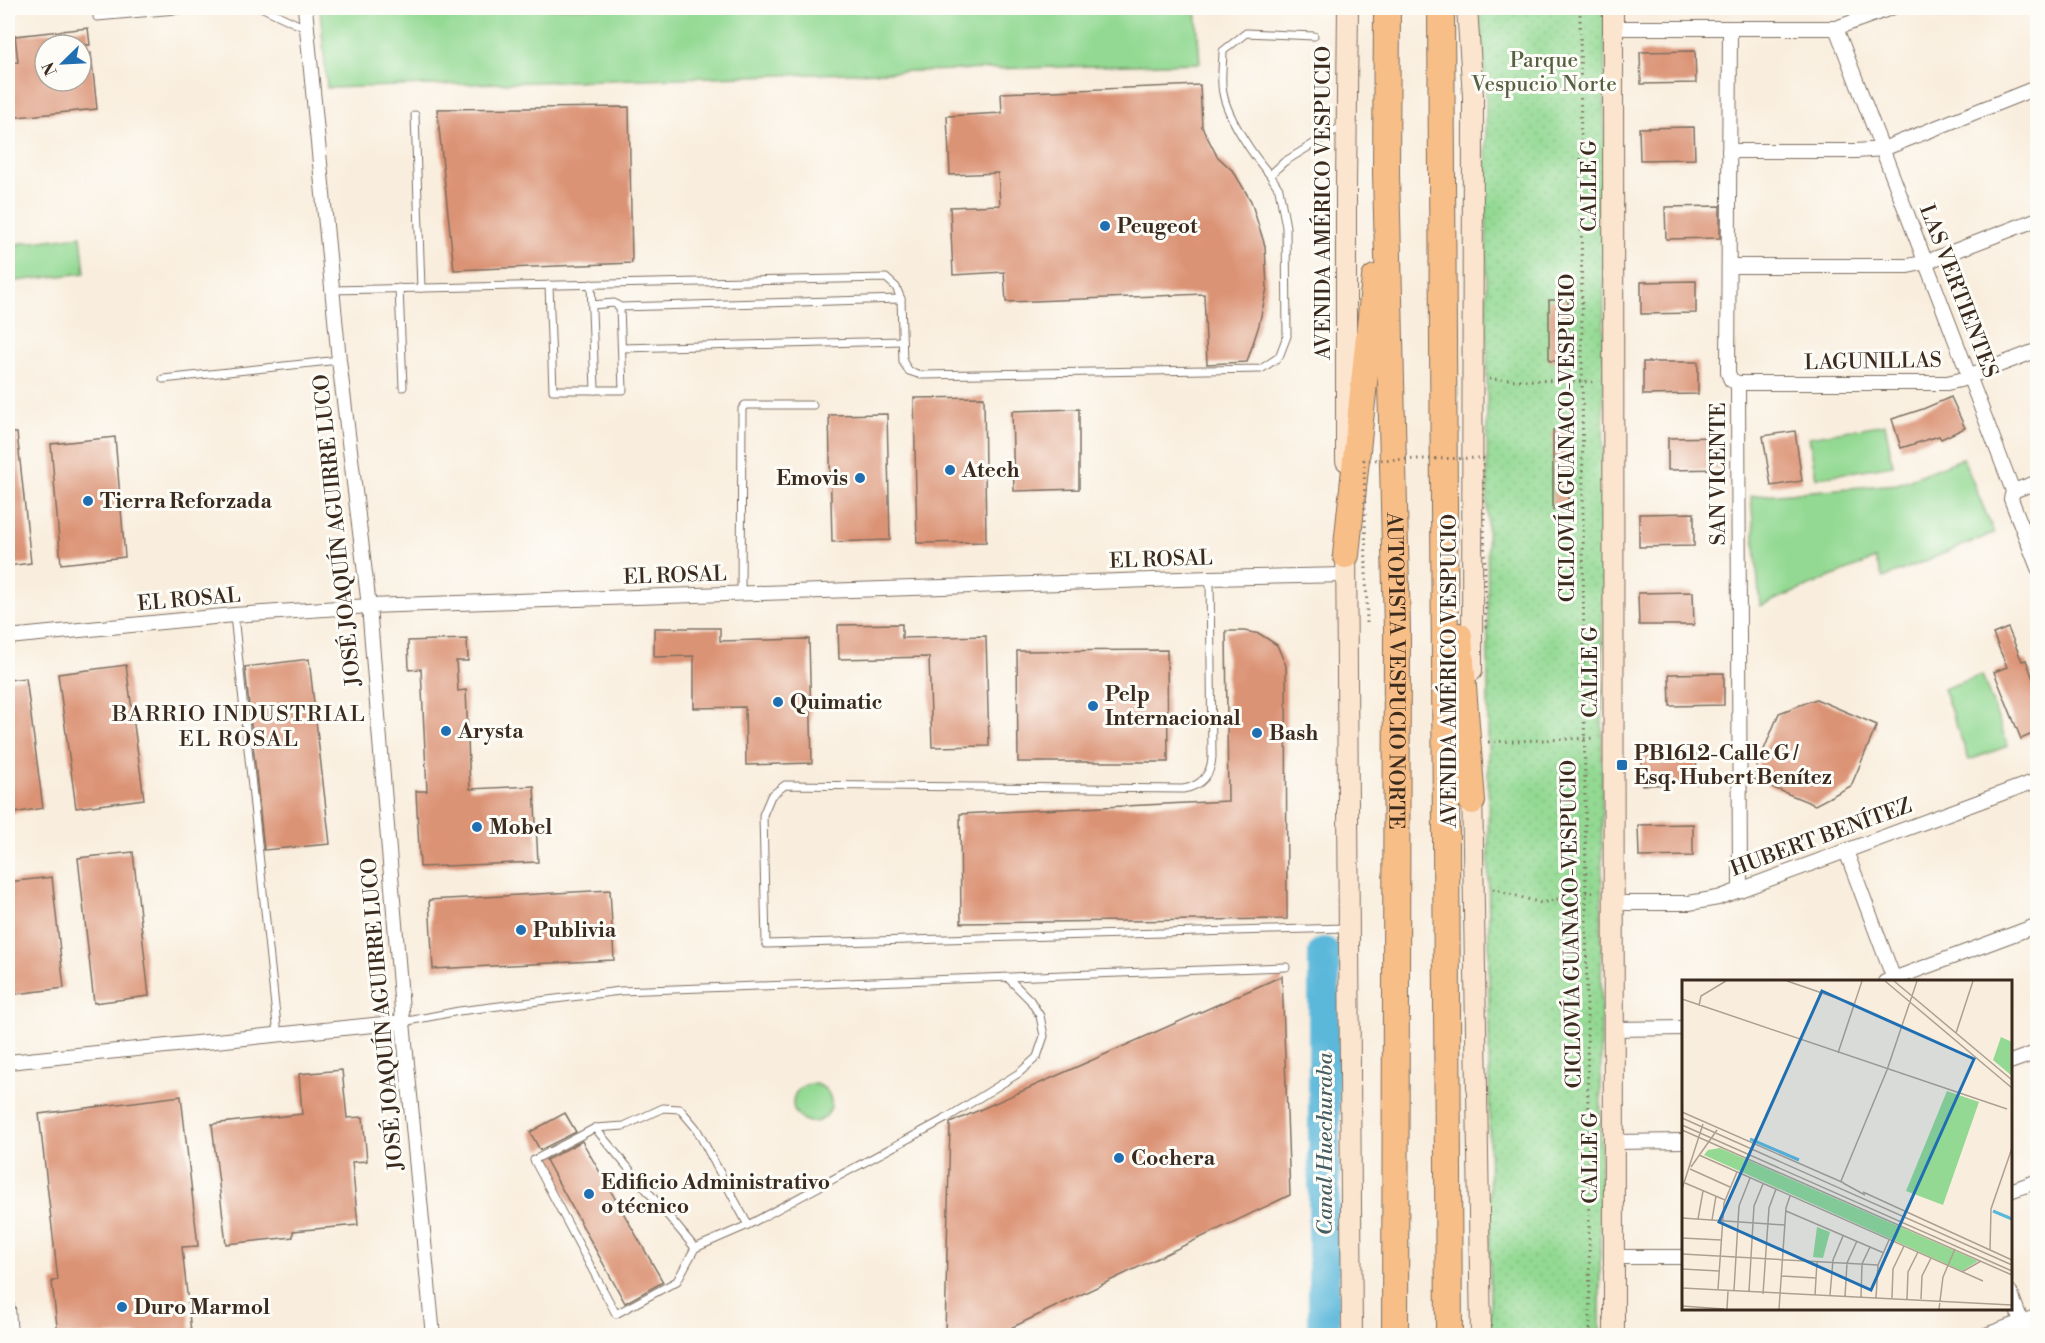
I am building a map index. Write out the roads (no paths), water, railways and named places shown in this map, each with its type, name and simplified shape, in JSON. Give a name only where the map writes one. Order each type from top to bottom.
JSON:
[{"type":"highway","name":"AUTOPISTA VESPUCIO NORTE","points":[[1387,8],[1386,173],[1397,630],[1395,1335]]},
{"type":"highway","points":[[1441,8],[1449,1335]]},
{"type":"highway","points":[[1346,565],[1386,173]]},
{"type":"highway","points":[[1443,425],[1472,801]]},
{"type":"main road","name":"AVENIDA AMÉRICO VESPUCIO","points":[[1348,8],[1346,565],[1352,1335]]},
{"type":"main road","name":"AVENIDA AMÉRICO VESPUCIO","points":[[1467,8],[1473,96],[1472,801],[1481,1335]]},
{"type":"main road","name":"CALLE G","points":[[1613,8],[1614,1335]]},
{"type":"street","name":"JOSÉ JOAQUÍN AGUIRRE LUCO","points":[[305,8],[339,360],[369,606],[403,1022],[433,1335]]},
{"type":"street","points":[[1613,28],[1836,28],[1891,8]]},
{"type":"street","name":"SAN VICENTE","points":[[1730,28],[1728,373],[1731,380],[1738,383],[1740,890]]},
{"type":"street","name":"LAS VERTIENTES","points":[[1836,28],[2013,491],[2011,499],[2037,568]]},
{"type":"street","points":[[1729,151],[1882,149],[2037,87]]},
{"type":"street","points":[[1729,266],[1889,267],[1926,262],[2037,219]]},
{"type":"street","name":"LAGUNILLAS","points":[[1738,383],[1947,383],[2037,350]]},
{"type":"street","points":[[2013,491],[2037,482]]},
{"type":"street","name":"EL ROSAL","points":[[8,637],[234,615],[369,606],[1210,578],[1346,565]]},
{"type":"street","name":"HUBERT BENÍTEZ","points":[[1614,897],[1701,902],[1740,890],[2037,780]]},
{"type":"street","points":[[1846,851],[1891,980],[2037,925]]},
{"type":"street","points":[[8,1062],[403,1022]]},
{"type":"street","points":[[1614,1029],[1682,1028]]},
{"type":"street","points":[[2012,1061],[2037,1052]]},
{"type":"street","points":[[1614,1142],[1682,1141]]},
{"type":"street","points":[[2012,1190],[2037,1181]]},
{"type":"street","points":[[1614,1257],[1682,1257]]},
{"type":"street","points":[[2012,1297],[2024,1329]]},
{"type":"street","points":[[8,1308],[10,1335]]},
{"type":"street","points":[[1983,1335],[2024,1329],[2037,1316]]},
{"type":"lane","points":[[98,17],[198,8]]},
{"type":"lane","points":[[263,8],[307,29]]},
{"type":"lane","points":[[332,290],[886,278],[896,287],[900,299],[903,362],[909,371],[921,375],[1261,369],[1279,357],[1287,336],[1286,227],[1279,189],[1258,162],[1229,111],[1223,93],[1223,51],[1246,33],[1314,36]]},
{"type":"lane","points":[[416,115],[421,288]]},
{"type":"lane","points":[[1270,175],[1284,162],[1346,123]]},
{"type":"lane","points":[[591,284],[595,390]]},
{"type":"lane","points":[[549,285],[553,390],[623,390],[620,307]]},
{"type":"lane","points":[[399,288],[403,387]]},
{"type":"lane","points":[[591,305],[614,303],[620,307],[900,299]]},
{"type":"lane","points":[[622,348],[902,341]]},
{"type":"lane","points":[[163,379],[339,360]]},
{"type":"lane","points":[[741,594],[742,409],[745,405],[813,405]]},
{"type":"lane","points":[[1210,578],[1212,757],[1209,773],[1198,785],[1183,789],[785,785],[771,796],[763,815],[766,945],[1348,928]]},
{"type":"lane","points":[[234,615],[278,1035]]},
{"type":"lane","points":[[403,1022],[459,1011],[620,991],[1286,967]]},
{"type":"lane","points":[[748,1225],[696,1128],[681,1109],[663,1108],[624,1126],[595,1128],[534,1161],[616,1314],[678,1281],[695,1248],[748,1225],[945,1119],[1019,1073],[1036,1057],[1044,1036],[1040,1016],[1030,1000],[1008,978]]},
{"type":"lane","points":[[595,1128],[695,1248]]},
{"type":"waterway","name":"Canal Huechuraba","points":[[1324,953],[1324,1336]]},
{"type":"place","name":"Peugeot","points":[[1105,226]]},
{"type":"place","name":"Atech","points":[[950,470]]},
{"type":"place","name":"Emovis","points":[[860,478]]},
{"type":"place","name":"Tierra Reforzada","points":[[88,501]]},
{"type":"place","name":"Quimatic","points":[[778,702]]},
{"type":"place","name":"Pelp Internacional","points":[[1093,706]]},
{"type":"place","name":"Arysta","points":[[446,731]]},
{"type":"place","name":"Bash","points":[[1257,733]]},
{"type":"place","name":"PB1612-Calle G / Esq. Hubert Benítez","points":[[1622,765]]},
{"type":"place","name":"Mobel","points":[[477,827]]},
{"type":"place","name":"Publivia","points":[[521,930]]},
{"type":"place","name":"Cochera","points":[[1119,1158]]},
{"type":"place","name":"Edificio Administrativo o técnico","points":[[589,1194]]},
{"type":"place","name":"Duro Marmol","points":[[122,1307]]},
{"type":"district","name":"BARRIO INDUSTRIAL EL ROSAL","points":[[239,726]]},
{"type":"park label","name":"Parque Vespucio Norte","points":[[1544,72]]}]
